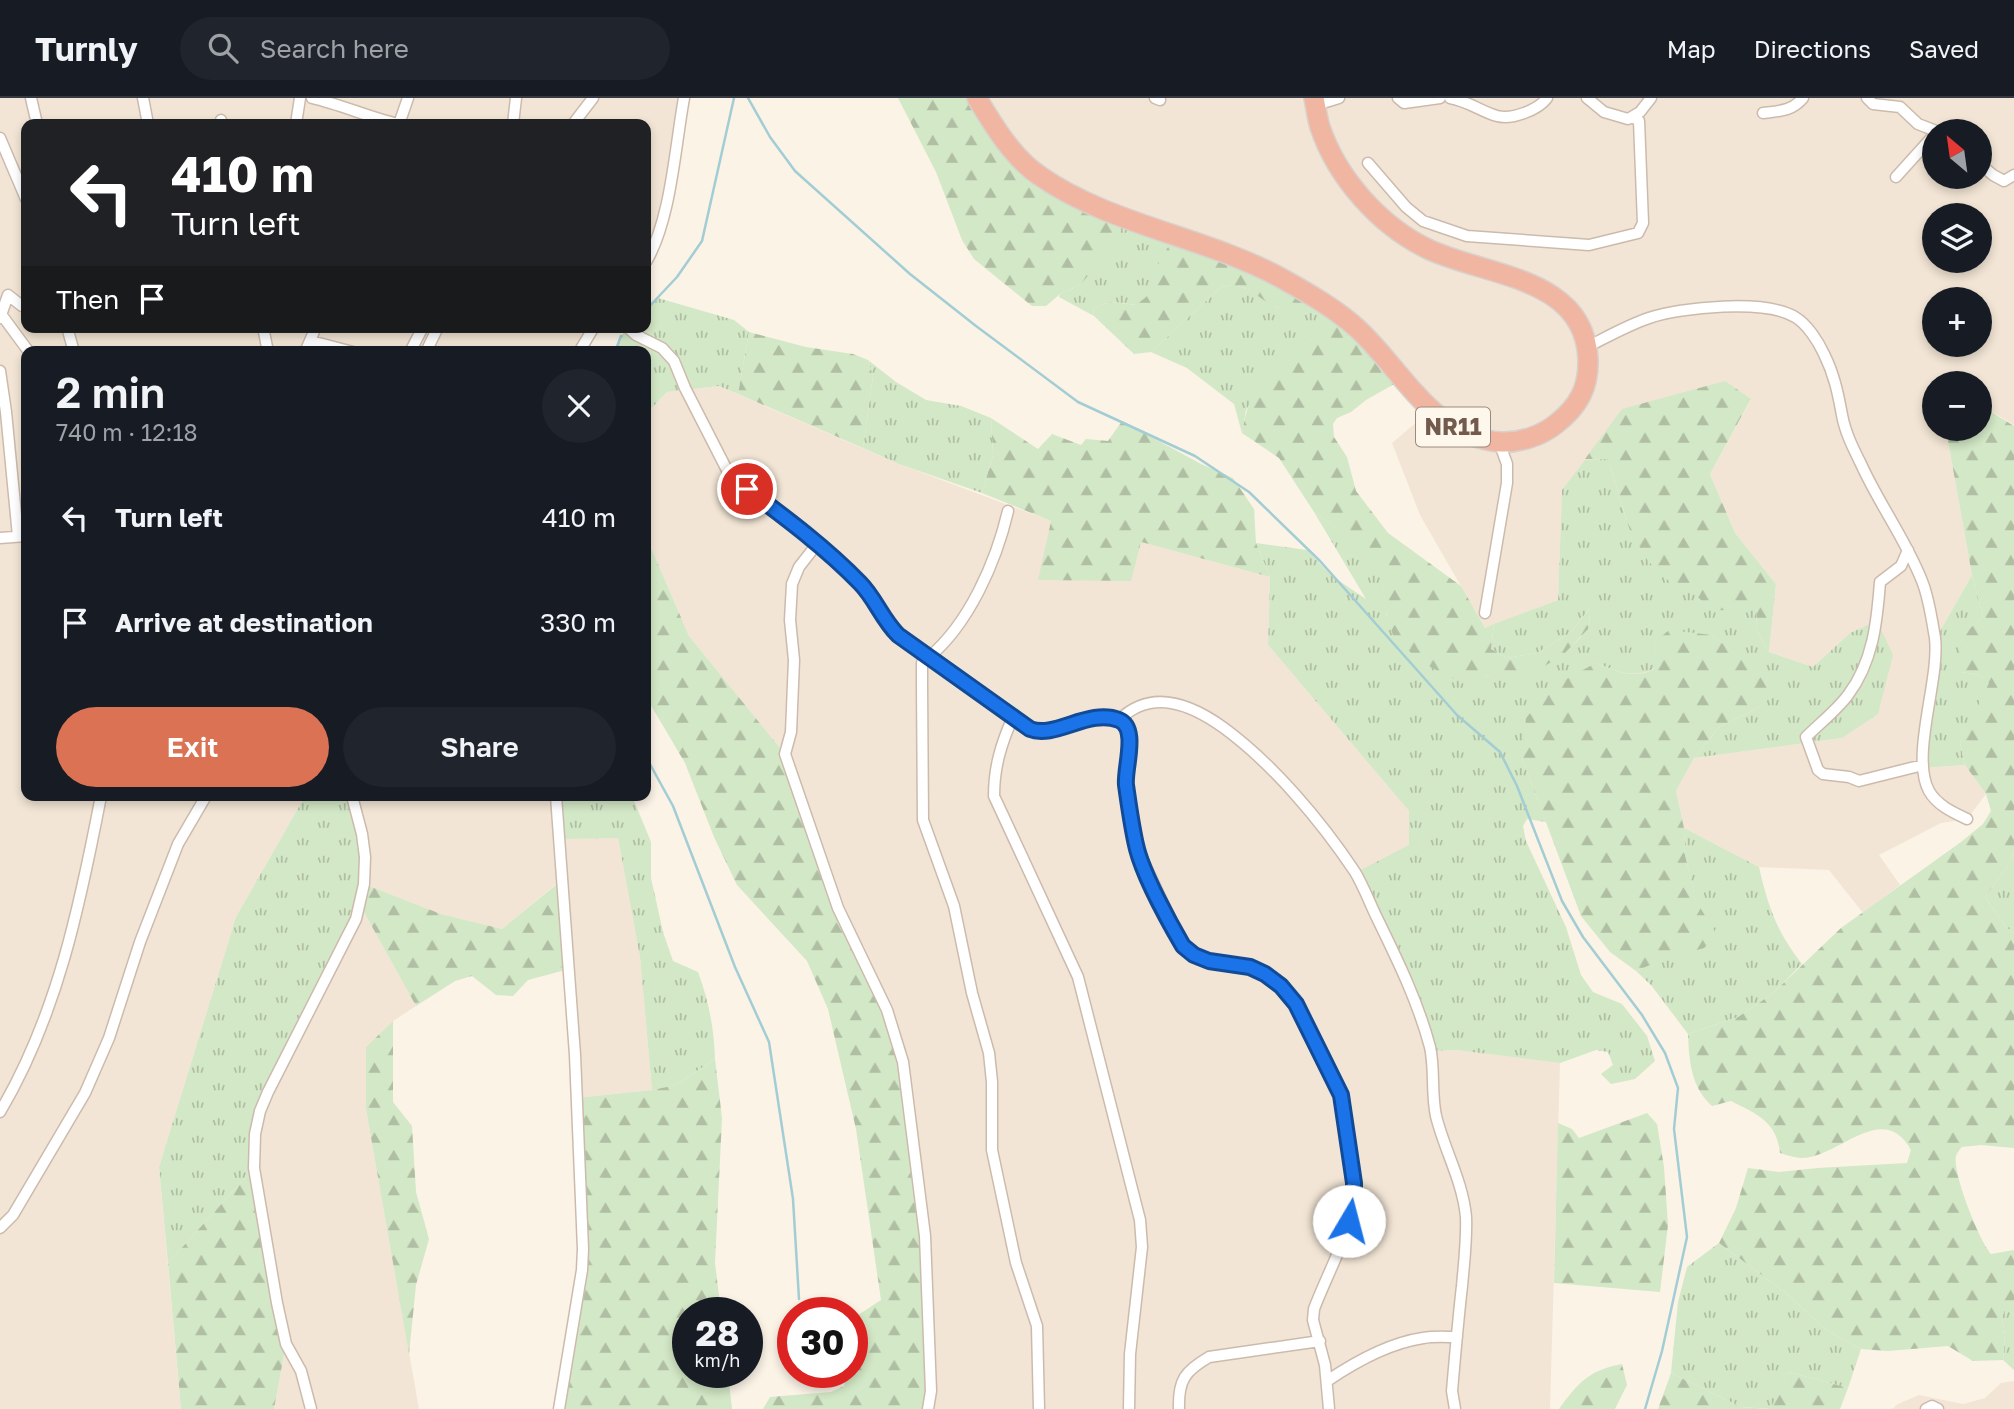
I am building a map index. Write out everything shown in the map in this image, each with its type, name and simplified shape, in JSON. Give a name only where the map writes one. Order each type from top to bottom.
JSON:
[{"type":"highway","name":"NR11","points":[[977,98],[1017,155],[1038,175],[1070,194],[1211,247],[1279,277],[1357,328],[1431,411],[1450,425],[1483,441],[1499,442],[1530,438],[1549,430],[1576,406],[1588,379],[1587,347],[1583,330],[1571,313],[1545,290],[1429,249],[1404,235],[1366,202],[1342,171],[1320,127],[1315,101]]},
{"type":"street","points":[[31,98],[36,119]]},
{"type":"street","points":[[143,98],[147,119]]},
{"type":"street","points":[[297,119],[300,98]]},
{"type":"street","points":[[312,98],[341,105],[377,119]]},
{"type":"street","points":[[400,119],[408,98]]},
{"type":"street","points":[[514,119],[516,98]]},
{"type":"street","points":[[577,119],[593,98]]},
{"type":"street","points":[[651,252],[657,241],[667,200],[684,98]]},
{"type":"street","points":[[1315,101],[1339,98]]},
{"type":"street","points":[[1398,98],[1404,103],[1440,98]]},
{"type":"street","points":[[1450,98],[1480,102],[1495,116],[1503,117],[1533,109],[1547,98]]},
{"type":"street","points":[[1587,98],[1596,107],[1628,119],[1640,112],[1651,98]]},
{"type":"street","points":[[1763,113],[1796,107],[1803,98]]},
{"type":"street","points":[[1867,98],[1873,104],[1900,107],[1922,126]]},
{"type":"street","points":[[1368,163],[1406,207],[1423,221],[1466,236],[1589,245],[1638,233],[1643,223],[1639,121],[1633,117]]},
{"type":"street","points":[[0,138],[21,187]]},
{"type":"street","points":[[1896,177],[1922,148]]},
{"type":"street","points":[[1992,175],[2004,181],[2014,175]]},
{"type":"street","points":[[21,305],[8,295],[1,316],[24,346]]},
{"type":"street","points":[[1587,347],[1642,321],[1677,311],[1732,306],[1761,307],[1784,312],[1803,323],[1823,352],[1836,384],[1842,416],[1853,448],[1889,520],[1908,550],[1923,584],[1935,640],[1923,765],[1928,789],[1950,811],[1966,819]]},
{"type":"street","points":[[634,333],[662,348],[674,361],[729,474],[817,544],[862,585],[891,629],[927,657],[1038,732],[1096,718],[1119,720],[1126,725],[1130,735],[1126,781],[1137,848],[1183,946],[1194,955],[1209,961],[1250,967],[1281,986],[1296,1004],[1341,1095],[1354,1183],[1354,1201],[1349,1221],[1314,1310],[1313,1320],[1320,1341],[1329,1409]]},
{"type":"street","points":[[0,372],[21,528]]},
{"type":"street","points":[[1485,613],[1507,483],[1507,464],[1499,442]]},
{"type":"street","points":[[1008,511],[999,547],[960,623],[941,648],[922,663],[923,820],[954,906],[972,993],[989,1053],[992,1082],[992,1150],[1016,1263],[1037,1326],[1039,1409]]},
{"type":"street","points":[[0,538],[21,536]]},
{"type":"street","points":[[817,544],[799,567],[792,584],[790,620],[794,660],[791,732],[785,754],[838,908],[887,1010],[903,1062],[925,1236],[931,1391],[928,1409]]},
{"type":"street","points":[[1908,550],[1901,566],[1880,582],[1874,636],[1865,666],[1848,695],[1806,737],[1818,770],[1823,774],[1860,781],[1923,765]]},
{"type":"street","points":[[1119,720],[1137,706],[1149,702],[1167,702],[1189,708],[1220,725],[1250,747],[1296,796],[1356,876],[1406,977],[1431,1051],[1434,1107],[1441,1135],[1458,1179],[1466,1215],[1452,1391],[1455,1409]]},
{"type":"street","points":[[1013,717],[999,749],[994,796],[1079,977],[1140,1220],[1142,1247],[1130,1354],[1129,1409]]},
{"type":"street","points":[[0,1112],[30,1055],[68,951],[100,801]]},
{"type":"street","points":[[0,1228],[13,1214],[85,1093],[109,1038],[140,942],[178,844],[203,801]]},
{"type":"street","points":[[312,1409],[301,1371],[286,1344],[277,1303],[254,1168],[256,1134],[260,1111],[268,1092],[356,919],[364,884],[365,857],[353,801]]},
{"type":"street","points":[[556,801],[574,1042],[583,1249],[582,1270],[559,1409]]},
{"type":"street","points":[[1327,1381],[1382,1351],[1423,1338],[1457,1337]]},
{"type":"street","points":[[1179,1409],[1182,1380],[1196,1364],[1209,1357],[1320,1341]]},
{"type":"street","points":[[1926,1409],[1932,1406],[1938,1409]]},
{"type":"shaded area","points":[[0,98],[684,98],[667,200],[651,247],[651,119],[21,119],[21,333],[590,333],[583,346],[21,346],[21,801],[302,801],[236,917],[159,1167],[181,1409],[0,1409]]},
{"type":"shaded area","points":[[977,98],[2014,98],[2014,425],[1992,412],[1992,371],[1922,371],[1922,441],[1948,441],[1972,575],[1935,640],[1924,768],[1965,765],[1986,794],[1967,819],[1941,823],[1879,855],[1900,885],[1863,913],[1829,870],[1759,867],[1684,828],[1676,791],[1694,758],[1842,738],[1850,633],[1813,667],[1769,652],[1776,584],[1735,533],[1710,474],[1751,400],[1562,490],[1558,600],[1485,628],[1420,515],[1392,443],[1430,411],[1371,342],[1038,175]]},
{"type":"shaded area","points":[[719,386],[899,464],[1051,521],[1039,580],[1141,542],[1270,577],[1268,645],[1409,811],[1410,845],[1431,1051],[1456,1050],[1560,1063],[1550,1409],[928,1409],[838,908],[785,754],[689,636],[651,548],[651,409],[667,392]]},
{"type":"shaded area","points":[[353,801],[563,801],[618,838],[640,957],[652,1090],[576,1098],[562,879],[502,929],[441,914],[364,884]]},
{"type":"shaded area","points":[[360,905],[416,1006],[393,1021],[366,1047],[366,1109],[419,1409],[274,1409],[286,1344],[254,1168],[260,1111]]},
{"type":"shaded area","points":[[2014,1381],[2014,1409],[1892,1409],[1919,1395],[1963,1404],[1985,1398],[2001,1383]]},
{"type":"green space","points":[[898,98],[977,98],[1017,155],[1114,213],[1121,230],[1112,248],[1080,285],[1060,294],[1046,306],[1032,306],[974,259],[962,240],[936,172]]},
{"type":"green space","points":[[1114,213],[1177,235],[1146,297],[1137,305],[1114,302],[1103,304],[1093,309],[1094,316],[1059,297],[1060,294],[1080,285]]},
{"type":"green space","points":[[1177,235],[1317,301],[1302,312],[1288,310],[1271,305],[1247,289],[1221,287],[1151,352],[1134,354],[1094,316],[1093,309],[1109,303],[1136,305],[1146,297],[1161,257]]},
{"type":"green space","points":[[1234,285],[1251,290],[1278,308],[1317,301],[1336,313],[1326,329],[1274,365],[1246,410],[1242,433],[1234,404],[1187,368],[1151,352],[1221,287]]},
{"type":"green space","points":[[658,298],[734,320],[749,332],[738,394],[719,386],[667,392],[651,409],[651,346],[616,346],[624,333],[651,333],[651,303]]},
{"type":"green space","points":[[1336,313],[1403,379],[1337,418],[1333,424],[1334,437],[1347,457],[1356,491],[1388,533],[1461,586],[1485,628],[1494,624],[1491,649],[1507,658],[1537,653],[1570,633],[1591,607],[1588,629],[1562,656],[1532,673],[1483,675],[1475,684],[1464,684],[1423,663],[1394,638],[1377,569],[1335,527],[1314,512],[1279,458],[1242,433],[1249,405],[1267,372],[1315,337]]},
{"type":"green space","points":[[749,332],[806,347],[853,354],[868,360],[873,376],[863,448],[738,394]]},
{"type":"green space","points":[[868,360],[896,382],[926,400],[961,406],[991,418],[993,455],[982,493],[899,464],[863,448],[873,376]]},
{"type":"green space","points":[[1725,381],[1751,399],[1710,474],[1735,533],[1776,584],[1769,652],[1756,629],[1757,607],[1713,611],[1688,588],[1674,586],[1648,561],[1630,531],[1608,459],[1585,459],[1622,409]]},
{"type":"green space","points":[[1992,412],[2014,426],[2014,851],[2009,864],[1985,897],[2005,926],[2014,934],[2014,1148],[1981,1145],[1962,1147],[1956,1155],[1956,1165],[1968,1207],[1986,1247],[1991,1254],[2014,1250],[2014,1314],[2005,1309],[2002,1318],[2005,1335],[2003,1360],[1973,1361],[1948,1346],[1888,1351],[1861,1349],[1826,1330],[1787,1294],[1719,1243],[1736,1208],[1748,1168],[1779,1172],[1907,1163],[1911,1150],[1900,1136],[1887,1130],[1874,1130],[1816,1156],[1799,1158],[1780,1153],[1775,1134],[1764,1120],[1731,1101],[1712,1106],[1705,1099],[1695,1082],[1688,1034],[1738,1017],[1772,994],[1841,928],[1983,824],[1991,811],[1986,794],[1965,765],[1960,743],[1989,683],[1979,675],[1961,672],[1956,661],[1965,633],[1983,616],[1972,575],[1948,441],[1992,441]]},
{"type":"green space","points":[[991,418],[1038,449],[1052,434],[1081,445],[1086,439],[1108,441],[1122,421],[1201,464],[1233,478],[1254,509],[1256,543],[1270,577],[1141,542],[1131,581],[1038,580],[1051,521],[982,493],[993,455]]},
{"type":"green space","points":[[1608,459],[1630,531],[1688,588],[1757,607],[1756,629],[1769,652],[1813,667],[1850,633],[1877,621],[1893,655],[1878,714],[1842,738],[1694,758],[1719,727],[1758,708],[1779,690],[1712,635],[1656,641],[1655,668],[1647,672],[1625,673],[1596,663],[1522,758],[1546,822],[1527,819],[1523,826],[1526,841],[1566,927],[1581,975],[1593,992],[1622,1004],[1647,1036],[1655,1061],[1635,1079],[1611,1084],[1601,1074],[1613,1065],[1608,1052],[1596,1050],[1560,1063],[1456,1050],[1431,1051],[1355,873],[1409,845],[1409,811],[1268,645],[1270,577],[1256,543],[1307,550],[1332,576],[1366,599],[1314,512],[1356,544],[1377,568],[1383,586],[1387,618],[1483,675],[1510,673],[1554,657],[1578,640],[1587,628],[1590,608],[1570,633],[1537,653],[1507,658],[1491,649],[1494,624],[1558,600],[1562,490],[1585,460]]},
{"type":"green space","points":[[651,548],[689,636],[785,754],[838,908],[897,1040],[925,1236],[928,1409],[763,1409],[770,1397],[831,1392],[840,1388],[868,1388],[868,1308],[881,1300],[856,1129],[828,1009],[807,961],[737,885],[714,837],[685,763],[651,705]]},
{"type":"green space","points":[[1972,575],[1983,616],[1965,633],[1961,672],[1979,675],[1990,683],[1960,743],[1965,765],[1923,768],[1935,640]]},
{"type":"green space","points":[[1669,630],[1712,635],[1780,690],[1758,708],[1719,727],[1694,758],[1676,791],[1684,828],[1685,855],[1696,901],[1717,935],[1704,948],[1636,971],[1610,952],[1581,916],[1522,758],[1526,718],[1553,686],[1596,663],[1632,674],[1654,669],[1656,641]]},
{"type":"green space","points":[[302,801],[353,801],[365,850],[356,919],[268,1092],[254,1168],[168,1263],[159,1167],[236,917]]},
{"type":"green space","points":[[556,801],[634,801],[651,842],[651,878],[663,932],[673,961],[698,972],[712,1026],[715,1059],[676,1085],[652,1090],[640,957],[618,838],[559,839]]},
{"type":"green space","points":[[1684,828],[1759,867],[1774,918],[1802,964],[1772,994],[1738,1017],[1688,1034],[1651,985],[1636,971],[1716,935],[1696,902],[1685,855]]},
{"type":"green space","points":[[2014,851],[2014,934],[2005,926],[1985,897],[2009,864]]},
{"type":"green space","points":[[563,879],[569,969],[528,980],[513,996],[496,995],[472,976],[455,981],[416,1006],[360,905],[364,884],[441,914],[502,929]]},
{"type":"green space","points":[[393,1021],[393,1102],[412,1126],[416,1192],[429,1239],[416,1285],[409,1354],[366,1109],[366,1047]]},
{"type":"green space","points":[[715,1059],[722,1118],[715,1263],[719,1297],[672,1297],[672,1388],[730,1388],[732,1409],[559,1409],[582,1270],[576,1098],[676,1085]]},
{"type":"green space","points":[[1647,1113],[1657,1124],[1664,1167],[1668,1225],[1660,1292],[1554,1283],[1558,1123],[1572,1129],[1579,1138]]},
{"type":"green space","points":[[254,1168],[286,1344],[274,1409],[181,1409],[168,1263]]},
{"type":"green space","points":[[1719,1243],[1787,1294],[1826,1330],[1861,1349],[1848,1388],[1789,1372],[1771,1409],[1741,1407],[1671,1373],[1678,1302],[1687,1267]]},
{"type":"green space","points":[[2005,1308],[2014,1314],[2014,1370],[2003,1360],[2005,1335],[2002,1318]]},
{"type":"green space","points":[[1622,1364],[1627,1385],[1615,1409],[1559,1409],[1585,1379],[1601,1370]]},
{"type":"green space","points":[[1789,1372],[1848,1388],[1840,1409],[1770,1409]]},
{"type":"green space","points":[[1671,1373],[1741,1407],[1770,1409],[1658,1409]]},
{"type":"waterway","points":[[651,305],[677,277],[702,241],[734,98]]},
{"type":"waterway","points":[[748,98],[770,137],[795,171],[910,274],[976,326],[1078,402],[1195,456],[1249,492],[1320,561],[1457,715],[1500,752],[1517,786],[1562,901],[1583,937],[1642,1015],[1665,1053],[1678,1088],[1674,1129],[1687,1237],[1662,1351],[1645,1409]]},
{"type":"waterway","points":[[617,346],[621,336]]},
{"type":"waterway","points":[[651,766],[673,806],[735,967],[769,1042],[793,1199],[799,1297]]},
{"type":"route","points":[[747,489],[833,557],[862,585],[882,617],[898,635],[1030,729],[1043,732],[1096,718],[1119,720],[1126,725],[1130,735],[1126,781],[1137,848],[1183,946],[1194,955],[1209,961],[1250,967],[1281,986],[1296,1004],[1341,1095],[1354,1183],[1354,1201],[1349,1221]]}]
